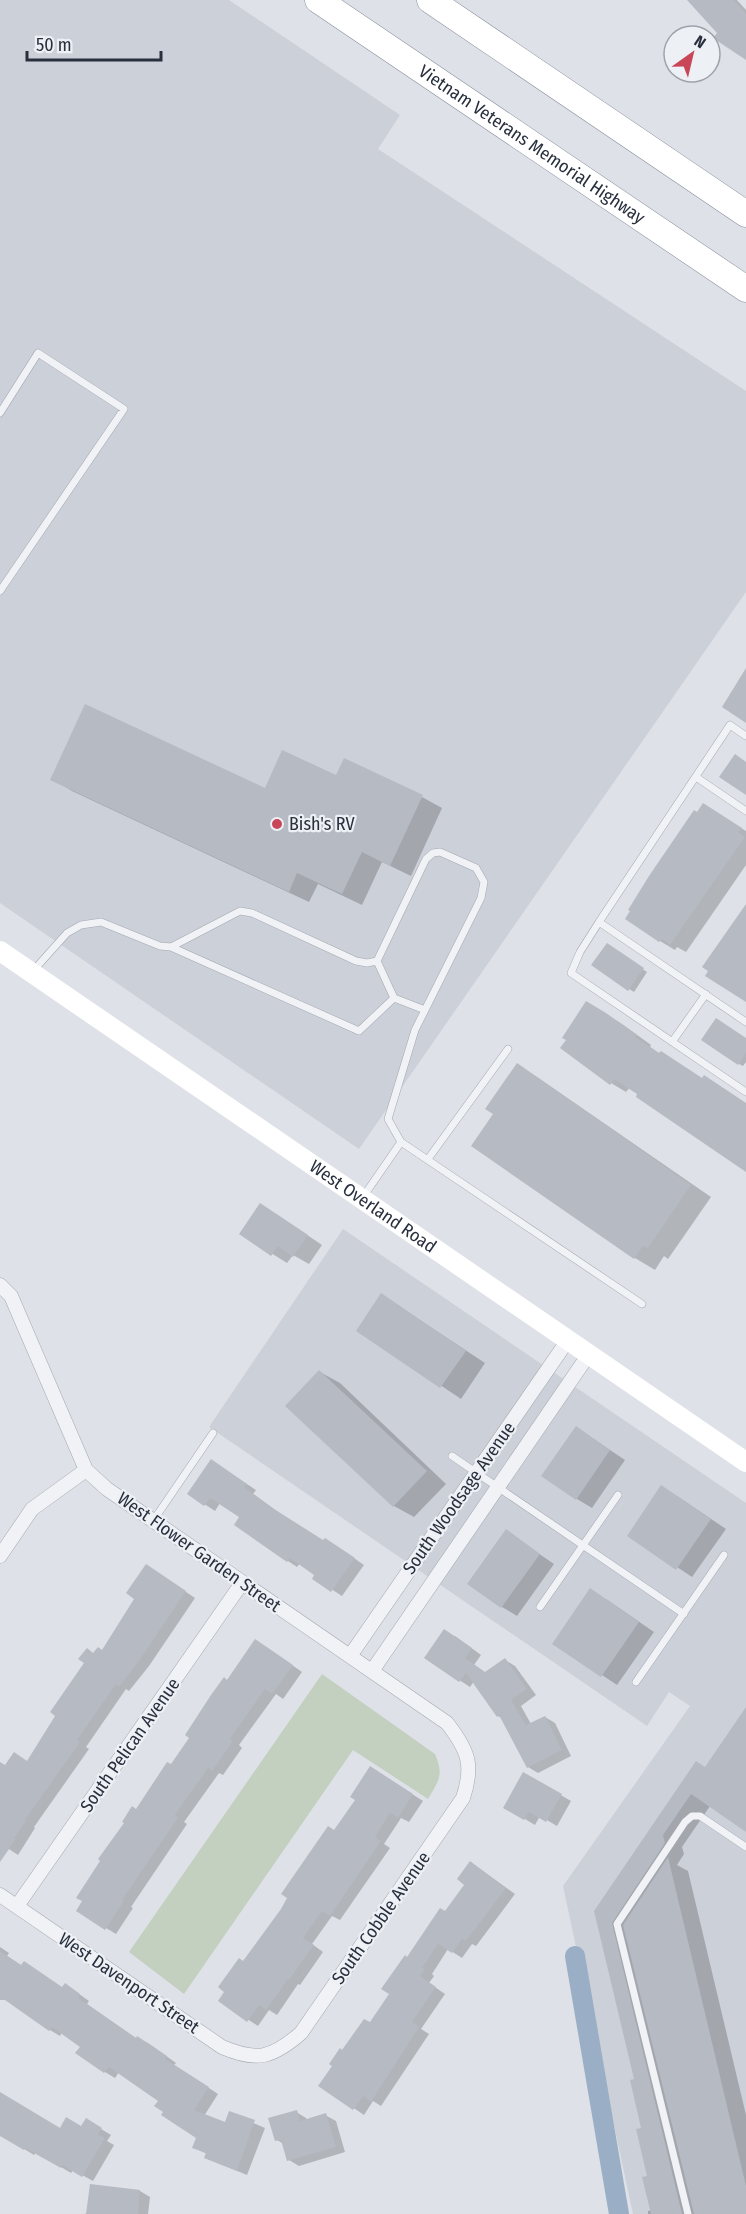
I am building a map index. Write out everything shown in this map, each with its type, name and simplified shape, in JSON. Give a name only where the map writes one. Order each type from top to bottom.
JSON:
[{"type":"highway","name":"Vietnam Veterans Memorial Highway","points":[[318,0],[746,289]]},
{"type":"highway","points":[[430,0],[746,214]]},
{"type":"street","name":"West Overland Road","points":[[0,951],[746,1462]]},
{"type":"street","name":"West Flower Garden Street","points":[[0,1286],[11,1296],[86,1470],[107,1489],[447,1723],[461,1741],[469,1760]]},
{"type":"street","name":"South Woodsage Avenue","points":[[350,1656],[568,1340]]},
{"type":"street","name":"South Woodsage Avenue","points":[[372,1671],[589,1354]]},
{"type":"street","points":[[0,1556],[32,1509],[86,1470]]},
{"type":"street","name":"South Pelican Avenue","points":[[17,1906],[242,1583]]},
{"type":"street","name":"South Cobble Avenue","points":[[263,2056],[283,2048],[301,2033],[463,1798],[469,1779],[469,1760]]},
{"type":"street","name":"West Davenport Street","points":[[0,1895],[222,2048],[242,2056],[263,2056]]},
{"type":"lane","points":[[0,413],[38,353],[124,409],[0,591]]},
{"type":"lane","points":[[746,736],[730,725],[599,922],[580,952],[571,974],[746,1092]]},
{"type":"lane","points":[[696,777],[746,811]]},
{"type":"lane","points":[[377,961],[426,859],[433,853],[440,852],[476,868],[484,882],[482,898],[415,1030],[388,1119],[401,1142],[642,1304]]},
{"type":"lane","points":[[171,947],[240,911],[252,913],[356,961],[367,963],[377,961]]},
{"type":"lane","points":[[31,973],[67,933],[81,925],[101,922],[160,946],[171,947],[359,1030],[394,998]]},
{"type":"lane","points":[[599,922],[746,1022]]},
{"type":"lane","points":[[377,961],[394,998],[425,1010]]},
{"type":"lane","points":[[672,1042],[705,994]]},
{"type":"lane","points":[[428,1159],[508,1049]]},
{"type":"lane","points":[[362,1199],[401,1142]]},
{"type":"lane","points":[[153,1521],[213,1432]]},
{"type":"lane","points":[[452,1456],[684,1614]]},
{"type":"lane","points":[[540,1607],[618,1495]]},
{"type":"lane","points":[[636,1682],[724,1555]]},
{"type":"lane","points":[[688,2214],[617,1924],[685,1822],[692,1816],[700,1816],[746,1847]]},
{"type":"shaded area","points":[[0,0],[229,0],[400,115],[378,149],[746,391],[746,592],[359,1149],[0,903]]},
{"type":"shaded area","points":[[343,1229],[746,1503],[746,2214],[633,2214],[563,1886],[690,1706],[669,1692],[647,1726],[209,1427]]},
{"type":"green space","points":[[322,1674],[435,1754],[440,1772],[437,1782],[428,1799],[353,1750],[184,1994],[129,1952]]},
{"type":"building","points":[[687,0],[734,0],[746,14],[746,60],[722,44],[722,24],[709,24]]},
{"type":"building","points":[[746,668],[746,723],[722,707]]},
{"type":"building","name":"Bish's RV","points":[[85,704],[265,788],[282,750],[336,775],[344,758],[423,795],[390,866],[362,852],[342,894],[297,873],[289,892],[50,780]]},
{"type":"building","points":[[735,754],[746,762],[746,795],[719,777]]},
{"type":"building","points":[[703,803],[742,828],[738,832],[745,837],[670,945],[662,939],[659,942],[625,919],[649,876],[694,810],[697,812]]},
{"type":"building","points":[[746,904],[746,1002],[705,976],[708,971],[702,967]]},
{"type":"building","points":[[607,943],[644,968],[628,991],[591,965]]},
{"type":"building","points":[[586,1001],[637,1035],[635,1037],[659,1053],[661,1051],[702,1078],[704,1075],[746,1103],[746,1172],[636,1097],[637,1094],[614,1079],[610,1085],[560,1048],[566,1040],[562,1038]]},
{"type":"building","points":[[716,1018],[746,1038],[746,1053],[738,1065],[701,1040]]},
{"type":"building","points":[[517,1063],[691,1185],[648,1248],[643,1246],[634,1259],[471,1146],[493,1114],[485,1109]]},
{"type":"building","points":[[260,1203],[308,1235],[293,1257],[278,1246],[271,1256],[239,1234]]},
{"type":"building","points":[[381,1293],[466,1351],[440,1388],[356,1331]]},
{"type":"building","points":[[319,1370],[427,1471],[393,1507],[285,1406]]},
{"type":"building","points":[[576,1426],[610,1450],[576,1500],[541,1476]]},
{"type":"building","points":[[211,1459],[247,1484],[244,1487],[274,1509],[355,1558],[331,1592],[312,1579],[314,1575],[290,1558],[287,1562],[234,1525],[239,1517],[210,1498],[204,1506],[187,1494]]},
{"type":"building","points":[[661,1485],[711,1519],[676,1570],[627,1536]]},
{"type":"building","points":[[506,1529],[540,1554],[501,1608],[467,1584]]},
{"type":"building","points":[[146,1564],[186,1591],[139,1661],[119,1687],[116,1684],[77,1740],[80,1742],[25,1820],[14,1838],[16,1839],[0,1862],[0,1762],[5,1765],[14,1752],[27,1761],[55,1716],[50,1712],[84,1663],[78,1659],[87,1648],[93,1653],[98,1647],[102,1650],[134,1599],[126,1593]]},
{"type":"building","points":[[590,1588],[639,1622],[601,1677],[552,1644]]},
{"type":"building","points":[[444,1629],[472,1648],[465,1658],[485,1672],[505,1658],[527,1689],[511,1700],[526,1725],[545,1716],[562,1750],[527,1768],[499,1715],[497,1717],[466,1673],[459,1682],[424,1658]]},
{"type":"building","points":[[255,1639],[293,1665],[272,1694],[265,1689],[230,1739],[233,1741],[212,1771],[208,1768],[175,1815],[178,1818],[122,1900],[124,1901],[105,1930],[76,1911],[82,1901],[76,1898],[100,1861],[98,1859],[124,1823],[122,1822],[132,1806],[136,1809],[167,1762],[171,1764],[189,1738],[185,1735],[211,1695],[224,1677],[227,1680]]},
{"type":"building","points":[[746,1707],[746,1832],[691,1794],[663,1835],[665,1843],[612,1923],[682,2214],[651,2214],[642,2177],[647,2176],[636,2129],[641,2128],[630,2080],[634,2079],[594,1911],[696,1761],[705,1767]]},
{"type":"building","points":[[370,1766],[413,1794],[398,1818],[390,1813],[375,1837],[381,1841],[330,1916],[322,1911],[303,1938],[314,1945],[289,1980],[266,2010],[259,2005],[247,2022],[218,2001],[224,1992],[218,1987],[239,1958],[243,1961],[281,1909],[287,1898],[281,1894],[328,1826],[334,1830],[355,1800],[350,1797]]},
{"type":"building","points":[[523,1772],[562,1794],[546,1822],[529,1812],[524,1820],[503,1808]]},
{"type":"building","points":[[668,1857],[746,2186],[746,2214],[694,2214],[623,1925]]},
{"type":"building","points":[[470,1861],[506,1888],[466,1941],[462,1939],[452,1953],[438,1944],[422,1968],[425,1969],[420,1976],[436,1987],[412,2022],[419,2027],[371,2102],[363,2096],[353,2110],[318,2086],[332,2066],[329,2064],[340,2048],[342,2050],[364,2019],[370,2022],[389,1994],[381,1989],[405,1955],[407,1957],[440,1908],[445,1911],[464,1885],[457,1879]]},
{"type":"building","points":[[0,1951],[21,1965],[24,1961],[62,1987],[65,1983],[80,1994],[78,1998],[136,2038],[137,2036],[167,2056],[165,2059],[209,2087],[194,2110],[225,2122],[229,2111],[255,2120],[237,2171],[204,2158],[206,2153],[192,2148],[196,2138],[161,2115],[163,2112],[154,2106],[158,2101],[109,2067],[104,2073],[75,2053],[80,2047],[52,2027],[49,2031],[5,2000],[0,2000]]},
{"type":"building","points":[[0,2092],[60,2128],[66,2117],[81,2126],[86,2118],[102,2128],[98,2134],[105,2138],[82,2177],[0,2136]]},
{"type":"building","points":[[297,2110],[300,2121],[326,2113],[336,2147],[287,2161],[281,2140],[275,2141],[268,2118]]},
{"type":"building","points":[[90,2184],[140,2190],[138,2214],[86,2214]]},
{"type":"waterway","points":[[575,1956],[619,2214]]},
{"type":"place","name":"Bish's RV","points":[[277,824]]}]
